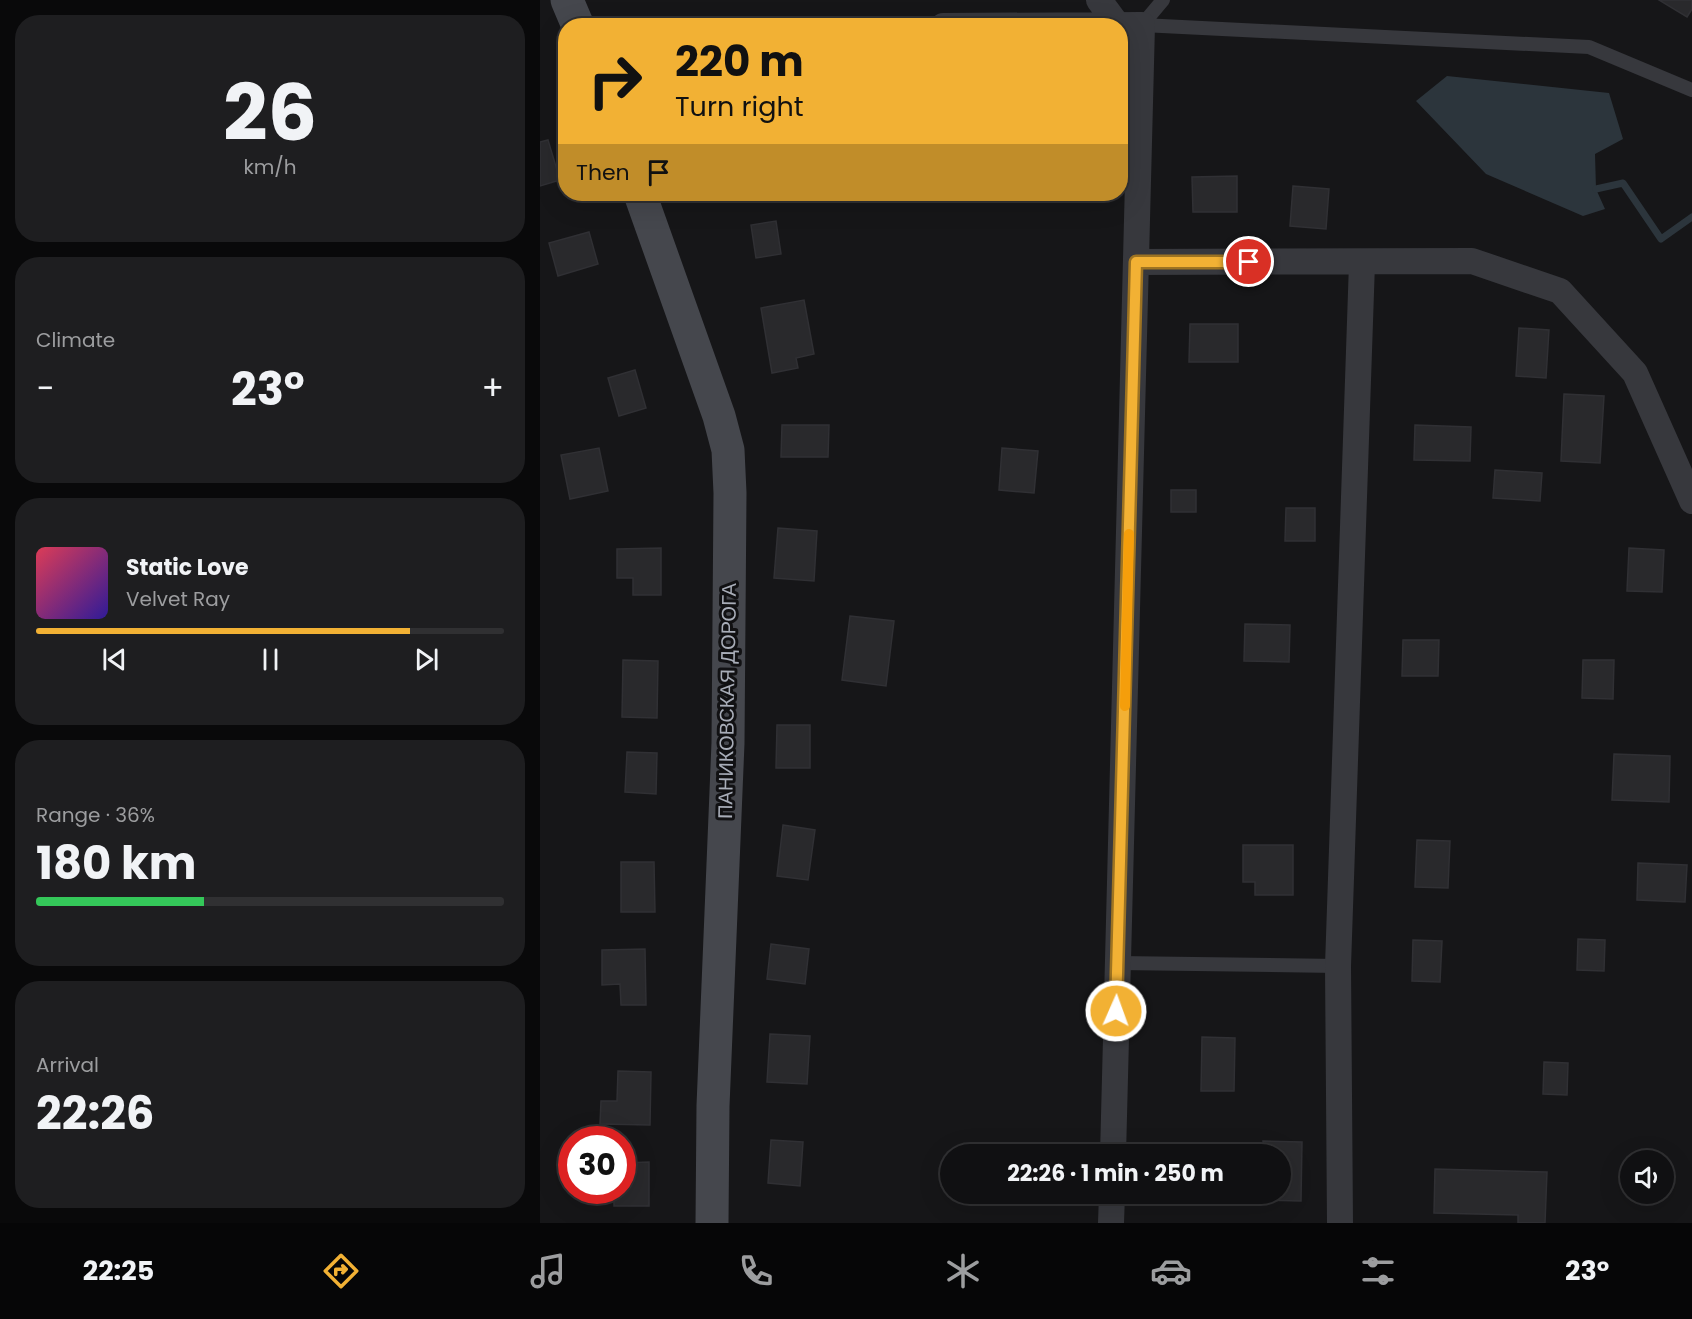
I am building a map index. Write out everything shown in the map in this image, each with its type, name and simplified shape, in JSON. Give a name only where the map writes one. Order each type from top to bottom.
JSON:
[{"type":"street","points":[[567,0],[575,18]]},
{"type":"street","points":[[1099,0],[1112,18]]},
{"type":"street","points":[[1113,1144],[1142,25],[1128,24]]},
{"type":"street","name":"ПАНИКОВСКАЯ ДОРОГА","points":[[642,201],[719,416],[728,450],[730,493],[728,743],[713,1106],[712,1223]]},
{"type":"street","points":[[1136,262],[1472,261],[1560,291],[1635,373],[1692,501]]},
{"type":"street","points":[[1340,1223],[1338,966],[1362,262]]},
{"type":"street","points":[[1111,1223],[1112,1204]]},
{"type":"lane","points":[[1142,25],[1163,0]]},
{"type":"lane","points":[[1142,25],[1589,47],[1692,90]]},
{"type":"lane","points":[[1118,963],[1338,966]]},
{"type":"shaded area","points":[[1447,76],[1609,93],[1623,139],[1595,154],[1596,189],[1605,209],[1583,216],[1486,174],[1416,101]]},
{"type":"building","points":[[1659,0],[1692,0],[1692,9],[1687,17]]},
{"type":"building","points":[[548,140],[558,181],[540,186],[540,142]]},
{"type":"building","points":[[1237,176],[1237,212],[1193,212],[1192,177]]},
{"type":"building","points":[[1293,186],[1329,189],[1326,229],[1290,226]]},
{"type":"building","points":[[776,221],[781,254],[756,258],[751,225]]},
{"type":"building","points":[[589,232],[598,264],[558,276],[549,243]]},
{"type":"building","points":[[804,300],[814,354],[796,358],[798,368],[772,373],[761,308]]},
{"type":"building","points":[[1190,324],[1238,324],[1238,362],[1189,362]]},
{"type":"building","points":[[1519,328],[1549,330],[1546,378],[1516,376]]},
{"type":"building","points":[[635,370],[646,408],[619,416],[608,378]]},
{"type":"building","points":[[1564,394],[1604,396],[1600,463],[1561,461]]},
{"type":"building","points":[[782,425],[829,425],[828,457],[781,457]]},
{"type":"building","points":[[1415,425],[1471,427],[1470,461],[1414,460]]},
{"type":"building","points":[[599,448],[608,491],[570,499],[561,455]]},
{"type":"building","points":[[1002,448],[1038,451],[1034,493],[999,490]]},
{"type":"building","points":[[1495,470],[1542,473],[1540,501],[1493,498]]},
{"type":"building","points":[[1171,490],[1196,490],[1196,512],[1171,512]]},
{"type":"building","points":[[1286,508],[1315,508],[1315,541],[1285,541]]},
{"type":"building","points":[[778,528],[817,531],[814,581],[774,578]]},
{"type":"building","points":[[661,548],[661,595],[633,595],[633,578],[617,578],[617,549]]},
{"type":"building","points":[[1629,548],[1664,550],[1662,592],[1627,591]]},
{"type":"building","points":[[850,616],[894,621],[886,686],[842,680]]},
{"type":"building","points":[[1245,624],[1290,625],[1289,662],[1244,661]]},
{"type":"building","points":[[1403,640],[1439,640],[1438,676],[1402,676]]},
{"type":"building","points":[[623,660],[658,661],[657,718],[622,717]]},
{"type":"building","points":[[1583,660],[1614,660],[1613,699],[1582,698]]},
{"type":"building","points":[[777,725],[810,725],[810,768],[776,768]]},
{"type":"building","points":[[627,752],[657,753],[656,794],[625,792]]},
{"type":"building","points":[[1614,754],[1670,756],[1669,802],[1612,800]]},
{"type":"building","points":[[783,825],[815,830],[808,880],[777,876]]},
{"type":"building","points":[[1417,840],[1450,841],[1448,888],[1415,887]]},
{"type":"building","points":[[1243,845],[1293,845],[1293,895],[1255,895],[1255,882],[1243,882]]},
{"type":"building","points":[[621,862],[654,862],[655,912],[621,912]]},
{"type":"building","points":[[1638,863],[1687,865],[1685,902],[1637,900]]},
{"type":"building","points":[[1578,939],[1605,940],[1604,971],[1577,970]]},
{"type":"building","points":[[1413,940],[1442,941],[1440,982],[1412,981]]},
{"type":"building","points":[[771,944],[809,949],[805,984],[767,979]]},
{"type":"building","points":[[645,949],[646,1005],[621,1005],[620,984],[602,985],[602,950]]},
{"type":"building","points":[[770,1034],[810,1036],[807,1084],[767,1082]]},
{"type":"building","points":[[1202,1037],[1235,1038],[1234,1091],[1201,1091]]},
{"type":"building","points":[[1544,1062],[1568,1063],[1567,1095],[1543,1094]]},
{"type":"building","points":[[618,1071],[651,1072],[650,1125],[600,1124],[601,1101],[617,1101]]},
{"type":"building","points":[[771,1140],[803,1142],[800,1186],[768,1183]]},
{"type":"building","points":[[1263,1141],[1302,1142],[1301,1201],[1291,1201],[1291,1144],[1263,1144]]},
{"type":"building","points":[[636,1162],[649,1162],[649,1206],[614,1206],[614,1204],[636,1204]]},
{"type":"building","points":[[1435,1169],[1547,1172],[1545,1223],[1518,1223],[1518,1215],[1434,1213]]},
{"type":"waterway","points":[[1596,189],[1623,183],[1661,239],[1692,217]]},
{"type":"slow traffic","points":[[1125,706],[1129,534]]},
{"type":"route","points":[[1116,1011],[1136,262],[1249,262]]}]
